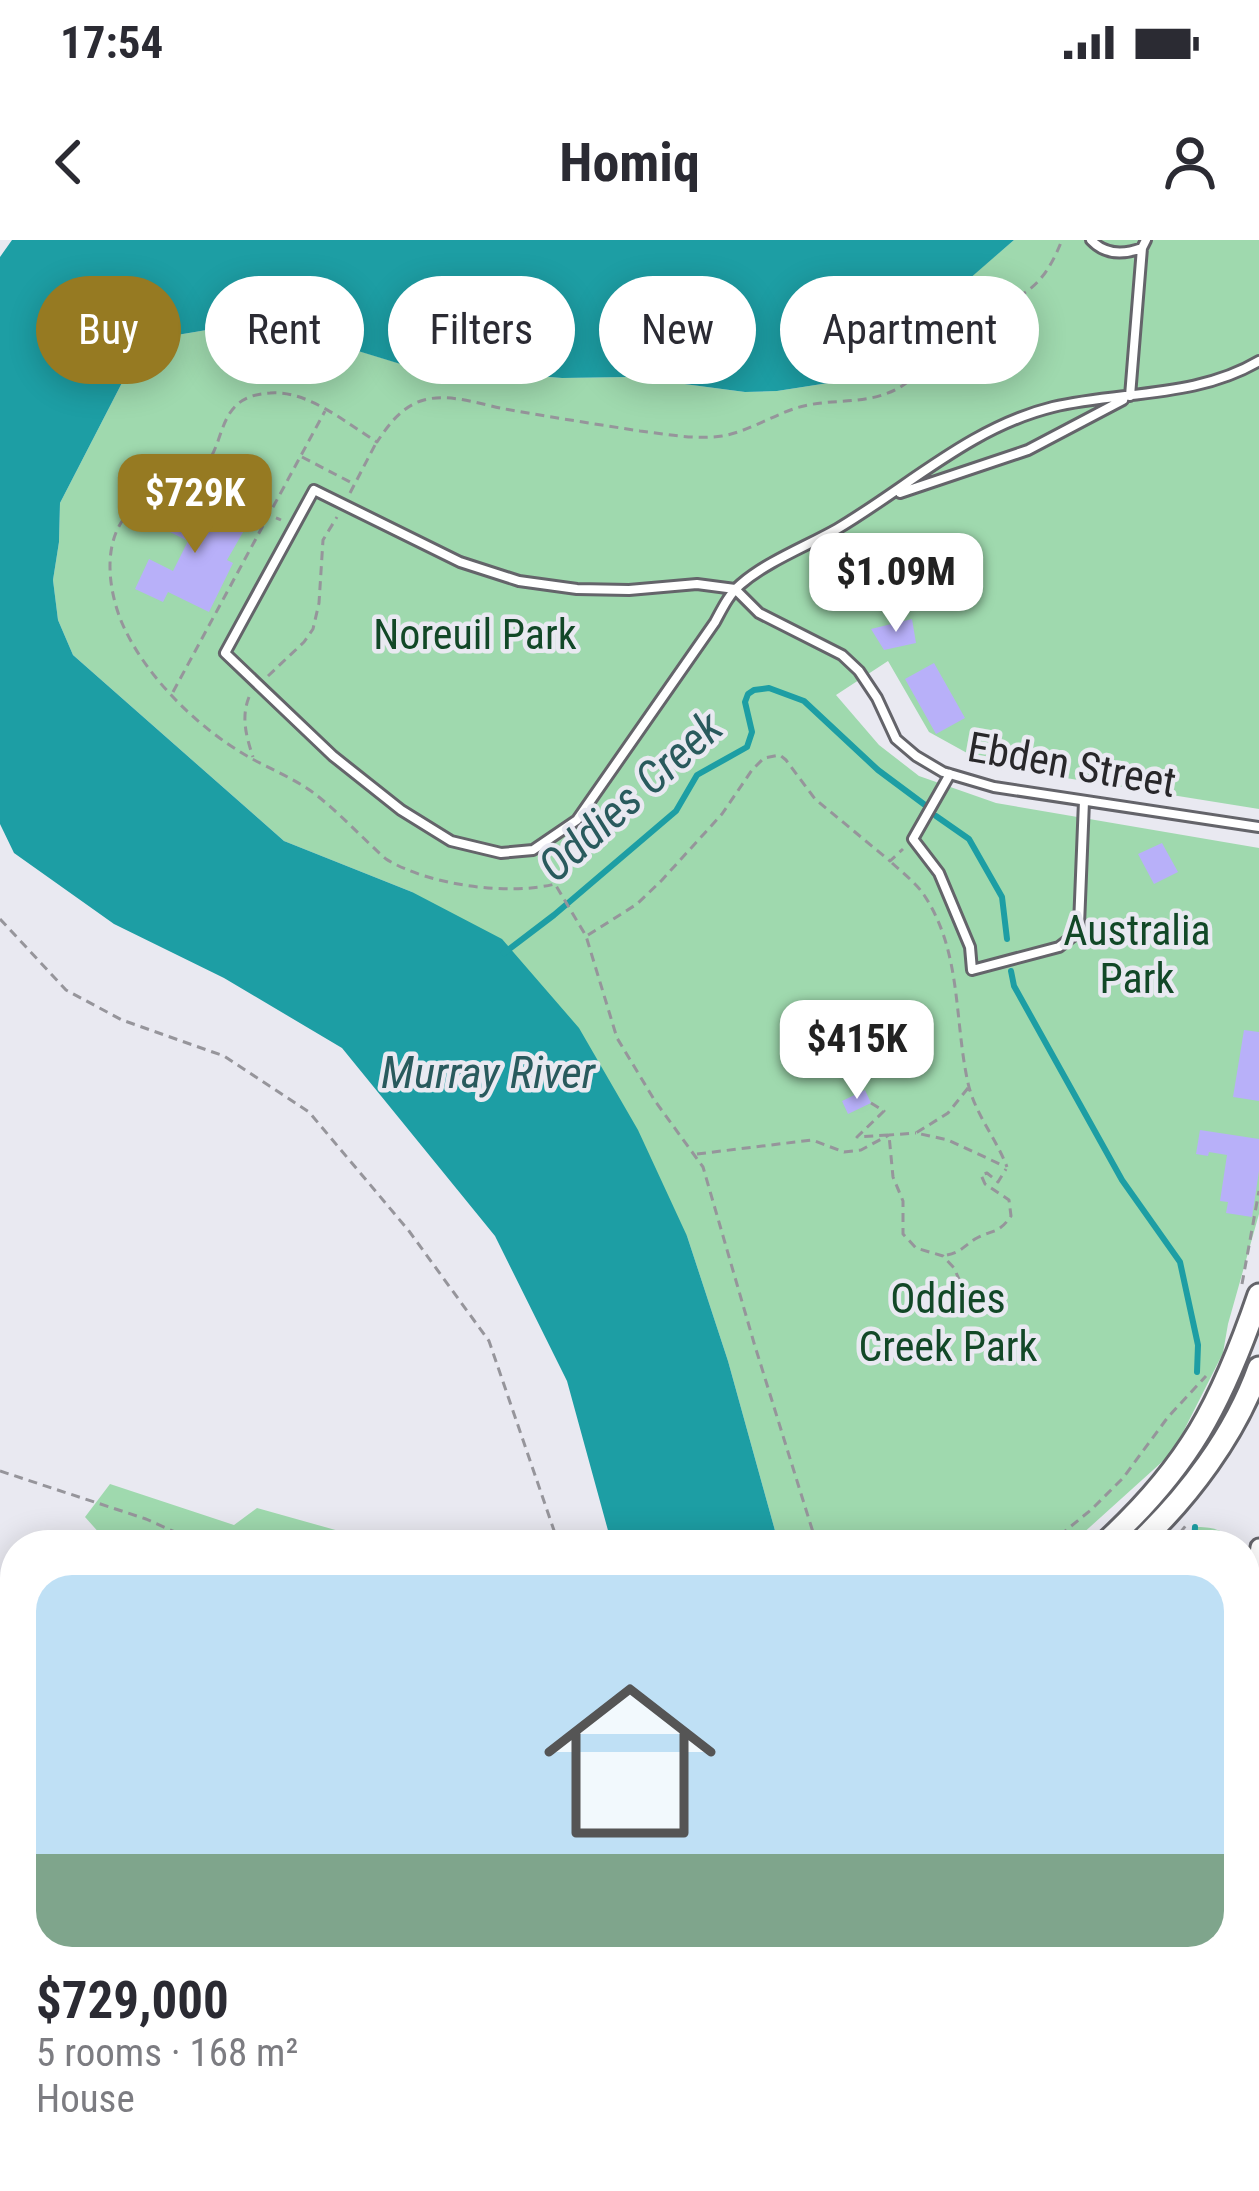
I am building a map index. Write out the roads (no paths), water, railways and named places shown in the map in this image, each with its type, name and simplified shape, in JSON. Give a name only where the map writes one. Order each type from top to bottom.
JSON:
[{"type":"main road","points":[[1118,1530],[1193,1446],[1217,1404],[1237,1359],[1250,1292]]},
{"type":"main road","points":[[1152,1530],[1199,1475],[1235,1420],[1259,1368]]},
{"type":"lane","points":[[1090,240],[1114,253],[1130,253],[1144,244]]},
{"type":"lane","points":[[1130,396],[1144,244]]},
{"type":"lane","points":[[735,589],[697,584],[578,589],[518,581],[460,562],[314,490],[225,653],[333,756],[400,810],[451,841],[500,853],[533,850],[577,820],[735,589],[753,574],[835,530],[940,459],[1002,424],[1053,407],[1211,382],[1259,362]]},
{"type":"lane","points":[[893,495],[1028,450],[1130,396]]},
{"type":"lane","name":"Ebden Street","points":[[735,589],[759,613],[842,656],[859,670],[896,739],[950,774],[994,787],[1259,827]]},
{"type":"lane","points":[[950,774],[913,839],[939,873],[970,947],[972,970],[1059,947],[1072,936],[1079,925],[1084,801]]},
{"type":"water","name":"Murray River","points":[[12,240],[1014,240],[973,276],[780,276],[780,384],[822,384],[777,391],[684,384],[756,384],[756,276],[599,276],[599,377],[575,378],[575,276],[388,276],[388,360],[364,353],[364,276],[205,276],[205,330],[181,334],[181,276],[36,276],[36,384],[121,384],[60,503],[53,580],[58,620],[73,655],[284,841],[412,892],[502,939],[579,1028],[638,1130],[687,1236],[775,1530],[608,1530],[567,1381],[495,1236],[342,1048],[224,978],[114,924],[14,853],[0,824],[0,257]]},
{"type":"waterway","name":"Oddies Creek","points":[[504,953],[676,811],[697,775],[747,747],[752,732],[745,702],[754,690],[769,688],[804,701],[878,770],[925,805]]},
{"type":"waterway","name":"Oddies Creek","points":[[936,816],[969,839],[1002,897],[1007,939]]},
{"type":"waterway","name":"Oddies Creek","points":[[1011,971],[1014,986],[1122,1180],[1180,1262],[1198,1345],[1197,1372]]},
{"type":"park label","name":"Noreuil Park","points":[[475,634]]},
{"type":"park label","name":"Australia Park","points":[[1137,954]]},
{"type":"park label","name":"Oddies Creek Park","points":[[948,1322]]}]
